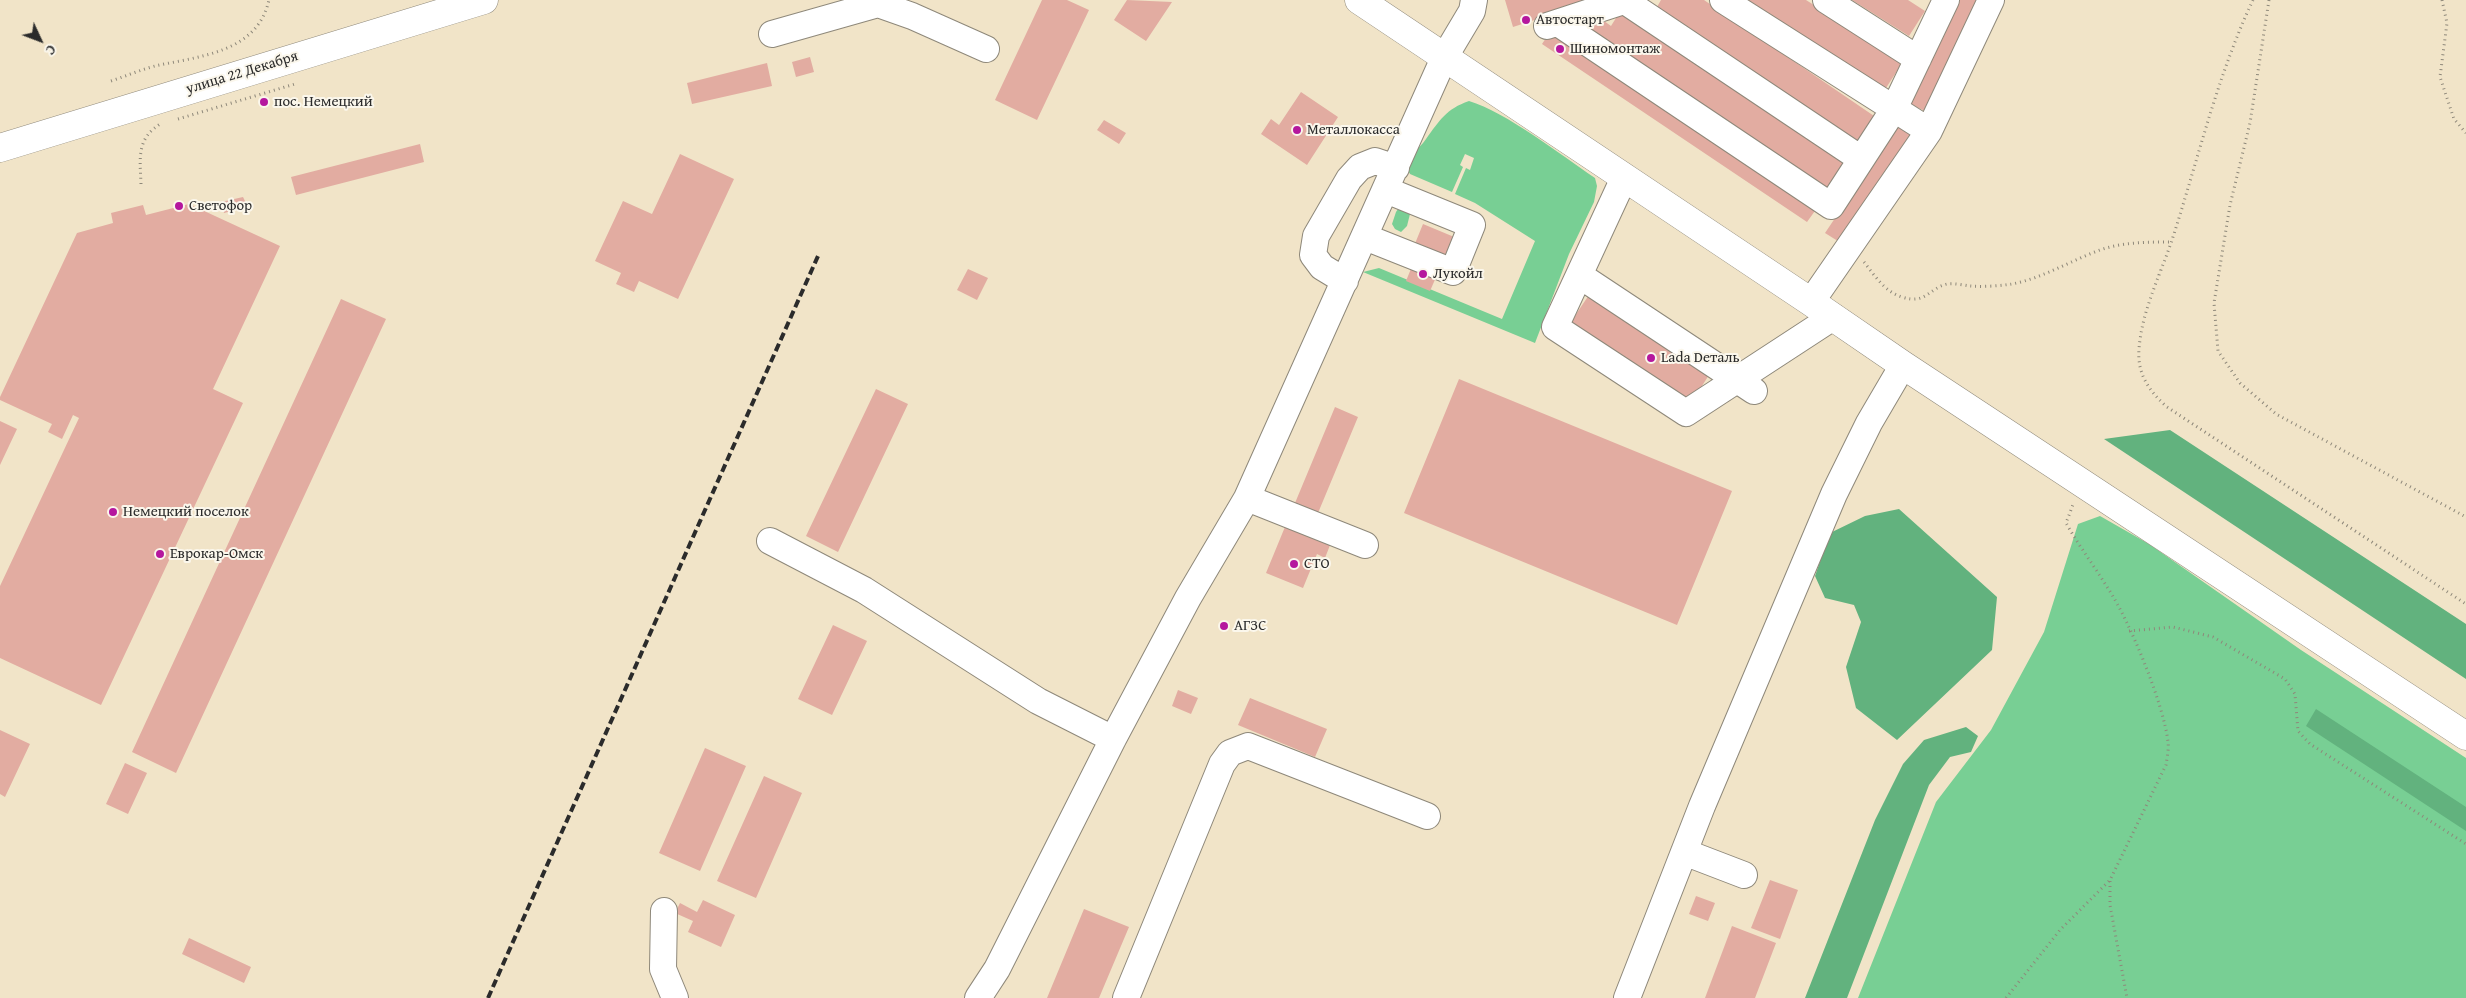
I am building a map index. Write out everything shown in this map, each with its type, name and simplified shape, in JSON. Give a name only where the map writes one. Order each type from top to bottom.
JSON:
[{"type":"main road","name":"улица 22 Декабря","points":[[0,148],[484,0]]},
{"type":"main road","points":[[1358,0],[1903,365],[2466,736]]},
{"type":"street","points":[[978,998],[997,969],[1113,739],[1188,598],[1247,498],[1444,58],[1472,11],[1474,0]]},
{"type":"street","points":[[1861,159],[1626,0],[1551,25],[1831,206],[1894,109],[1944,1]]},
{"type":"street","points":[[1723,0],[1929,131]]},
{"type":"street","points":[[1826,0],[1918,59]]},
{"type":"street","points":[[1624,178],[1555,327],[1686,413],[1745,385],[1822,309],[1850,246],[1929,131],[1991,0]]},
{"type":"street","points":[[772,34],[878,4],[912,16],[986,49]]},
{"type":"street","points":[[1345,281],[1322,267],[1313,255],[1316,236],[1349,179],[1360,167],[1375,161],[1391,179],[1472,225],[1452,272],[1365,237]]},
{"type":"street","points":[[1579,276],[1745,385]]},
{"type":"street","points":[[1627,998],[1684,852],[1834,494],[1869,423],[1903,365]]},
{"type":"street","points":[[1247,498],[1365,545]]},
{"type":"street","points":[[770,541],[864,590],[1038,701],[1113,739]]},
{"type":"street","points":[[1126,998],[1222,764],[1230,753],[1248,746],[1427,816]]},
{"type":"street","points":[[1684,852],[1744,875]]},
{"type":"street","points":[[664,911],[663,969],[675,998]]},
{"type":"path","points":[[112,80],[155,66],[182,62],[238,44],[256,30],[268,0]]},
{"type":"path","points":[[2253,0],[2234,40],[2171,242],[2150,298],[2138,350],[2144,381],[2154,396],[2167,407],[2466,604]]},
{"type":"path","points":[[2269,0],[2250,123],[2230,205],[2214,303],[2218,351],[2240,383],[2276,414],[2466,517]]},
{"type":"path","points":[[2442,0],[2448,23],[2440,77],[2454,119],[2466,133]]},
{"type":"path","points":[[173,120],[198,115],[295,84]]},
{"type":"path","points":[[141,184],[140,153],[143,142],[152,129],[165,122]]},
{"type":"path","points":[[1850,246],[1886,289],[1913,300],[1926,297],[1948,284],[1972,286],[2010,284],[2042,276],[2101,250],[2133,243],[2171,242]]},
{"type":"path","points":[[2006,998],[2060,930],[2110,880],[2166,765],[2169,744],[2162,715],[2129,631],[2110,591],[2085,557],[2066,523]]},
{"type":"path","points":[[2129,631],[2173,627],[2213,637],[2285,679],[2295,694],[2298,731],[2310,744],[2466,844]]},
{"type":"path","points":[[2110,880],[2110,905],[2127,998]]},
{"type":"green space","points":[[1469,101],[1500,114],[1595,178],[1597,186],[1594,202],[1569,254],[1535,343],[1363,272],[1379,268],[1502,319],[1535,241],[1475,203],[1455,194],[1466,168],[1470,170],[1474,158],[1465,154],[1460,165],[1463,167],[1452,192],[1410,174],[1406,167],[1413,154],[1444,116],[1461,104]]},
{"type":"green space","points":[[1400,206],[1411,210],[1407,226],[1401,232],[1395,229],[1392,224]]},
{"type":"green space","points":[[2170,430],[2466,624],[2466,679],[2104,439]]},
{"type":"green space","points":[[1899,509],[1997,597],[1992,650],[1897,740],[1856,708],[1846,667],[1861,622],[1854,605],[1825,598],[1815,576],[1830,533],[1865,516]]},
{"type":"green space","points":[[2100,516],[2149,544],[2301,650],[2466,758],[2466,998],[1858,998],[1936,802],[1991,730],[2044,632],[2078,524]]},
{"type":"green space","points":[[2316,709],[2466,807],[2466,831],[2306,726]]},
{"type":"green space","points":[[1966,727],[1978,736],[1971,752],[1950,757],[1929,785],[1847,998],[1805,998],[1875,820],[1903,764],[1924,740]]},
{"type":"building","points":[[1042,0],[1067,0],[1089,10],[1037,120],[995,100]]},
{"type":"building","points":[[1127,0],[1172,2],[1146,41],[1114,20]]},
{"type":"building","points":[[1505,0],[1596,0],[1513,27]]},
{"type":"building","points":[[1661,0],[1704,0],[1877,118],[1859,144],[1657,7]]},
{"type":"building","points":[[1742,0],[1806,0],[1903,62],[1884,91]]},
{"type":"building","points":[[1852,0],[1908,0],[1925,11],[1909,36]]},
{"type":"building","points":[[1957,0],[1978,0],[1925,111],[1908,103]]},
{"type":"building","points":[[1621,10],[1846,163],[1828,190],[1589,29],[1597,16],[1611,26]]},
{"type":"building","points":[[1552,29],[1817,208],[1807,222],[1542,44]]},
{"type":"building","points":[[810,57],[814,72],[796,77],[792,62]]},
{"type":"building","points":[[767,63],[772,86],[692,104],[687,83]]},
{"type":"building","name":"Металлокасса","points":[[1301,92],[1338,117],[1307,165],[1261,134],[1271,119],[1279,125]]},
{"type":"building","points":[[1104,120],[1126,133],[1119,144],[1097,130]]},
{"type":"building","points":[[1899,123],[1915,134],[1841,243],[1825,233]]},
{"type":"building","points":[[420,144],[424,162],[296,195],[291,177]]},
{"type":"building","points":[[680,154],[734,179],[678,299],[639,281],[634,292],[616,284],[621,273],[595,261],[623,201],[652,214]]},
{"type":"building","points":[[243,197],[248,207],[224,213],[221,202]]},
{"type":"building","name":"Немецкий поселок","points":[[189,204],[280,246],[213,389],[243,403],[101,705],[0,658],[0,586],[79,418],[73,415],[62,439],[48,432],[52,424],[0,400],[0,397],[77,233],[113,223],[111,213],[143,205],[146,215]]},
{"type":"building","points":[[1423,224],[1459,239],[1444,259],[1430,291],[1406,281],[1419,249],[1414,246]]},
{"type":"building","points":[[968,269],[988,278],[977,300],[957,290]]},
{"type":"building","points":[[1589,295],[1709,375],[1689,406],[1568,326]]},
{"type":"building","points":[[341,299],[386,319],[176,773],[132,752]]},
{"type":"building","points":[[1459,379],[1732,491],[1677,625],[1404,513]]},
{"type":"building","points":[[876,389],[908,404],[838,552],[806,536]]},
{"type":"building","points":[[1335,407],[1358,417],[1318,513],[1295,503]]},
{"type":"building","points":[[0,421],[17,429],[0,465]]},
{"type":"building","points":[[1287,522],[1332,540],[1325,558],[1317,554],[1303,588],[1266,573]]},
{"type":"building","points":[[833,625],[867,641],[832,715],[798,699]]},
{"type":"building","points":[[1178,690],[1198,698],[1191,714],[1172,706]]},
{"type":"building","points":[[1250,698],[1327,729],[1315,757],[1238,725]]},
{"type":"building","points":[[0,730],[30,744],[5,797],[0,794]]},
{"type":"building","points":[[705,748],[746,766],[700,871],[659,853]]},
{"type":"building","points":[[125,763],[147,773],[128,814],[106,804]]},
{"type":"building","points":[[764,776],[802,793],[756,898],[717,881]]},
{"type":"building","points":[[1770,880],[1798,890],[1780,939],[1751,928]]},
{"type":"building","points":[[1696,896],[1715,903],[1708,921],[1689,914]]},
{"type":"building","points":[[703,900],[735,915],[721,947],[688,932],[693,921],[675,913],[680,903],[697,912]]},
{"type":"building","points":[[1084,909],[1129,927],[1099,998],[1047,998]]},
{"type":"building","points":[[1732,926],[1776,943],[1755,998],[1705,998]]},
{"type":"building","points":[[189,938],[251,967],[244,983],[182,954]]},
{"type":"railway","points":[[488,998],[818,256]]},
{"type":"place","name":"Автостарт","points":[[1526,20]]},
{"type":"place","name":"Шиномонтаж","points":[[1560,49]]},
{"type":"place","name":"пос. Немецкий","points":[[264,102]]},
{"type":"place","name":"Металлокасса","points":[[1297,130]]},
{"type":"place","name":"Светофор","points":[[179,206]]},
{"type":"place","name":"Лукойл","points":[[1423,274]]},
{"type":"place","name":"Lada Dеталь","points":[[1651,358]]},
{"type":"place","name":"Немецкий поселок","points":[[113,512]]},
{"type":"place","name":"Еврокар-Омск","points":[[160,554]]},
{"type":"place","name":"СТО","points":[[1294,564]]},
{"type":"place","name":"АГЗС","points":[[1224,626]]}]
